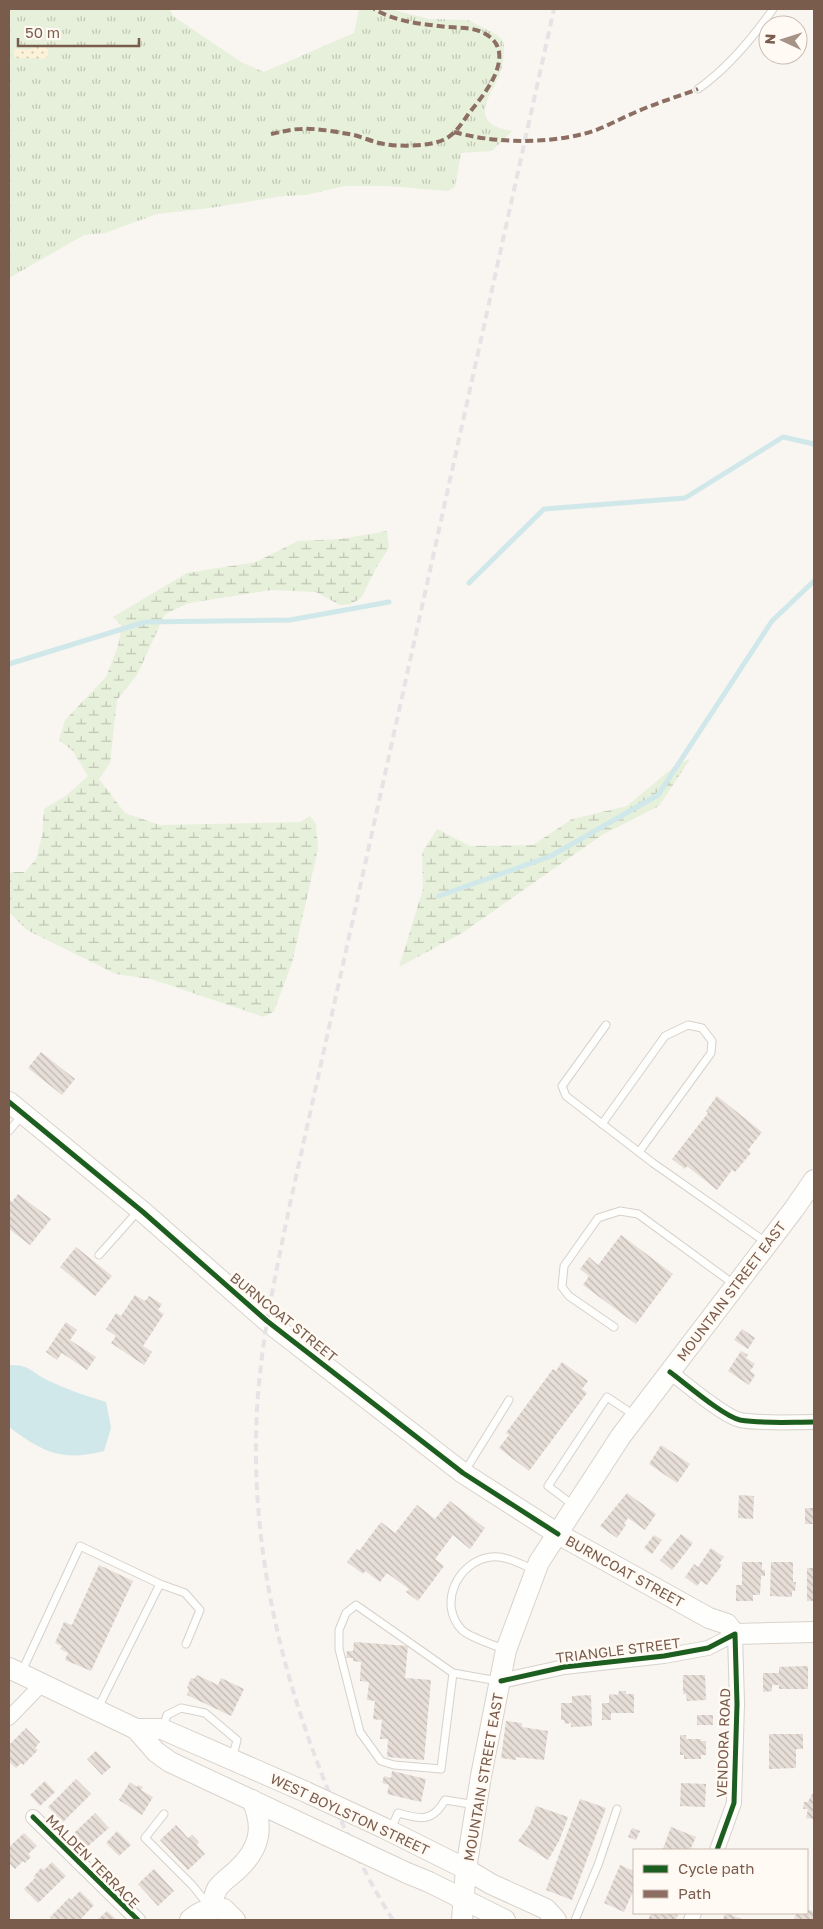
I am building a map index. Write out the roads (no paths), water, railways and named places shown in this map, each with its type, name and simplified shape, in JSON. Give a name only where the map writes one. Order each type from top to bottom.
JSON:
[{"type":"main road","name":"BURNCOAT STREET","points":[[16,1108],[140,1209],[267,1321],[463,1473],[558,1534],[709,1618],[727,1624],[735,1634]]},
{"type":"main road","name":"MOUNTAIN STREET EAST","points":[[462,1920],[466,1869],[476,1805],[506,1650],[536,1570],[620,1436],[814,1180]]},
{"type":"main road","points":[[735,1634],[814,1632]]},
{"type":"main road","name":"WEST BOYLSTON STREET","points":[[15,1671],[136,1728],[162,1729],[306,1792],[466,1869],[491,1884],[546,1908],[556,1920]]},
{"type":"main road","name":"WEST BOYLSTON STREET","points":[[136,1728],[156,1752],[170,1762],[463,1898],[506,1920]]},
{"type":"main road","points":[[210,1908],[218,1888],[247,1861],[256,1845],[259,1825],[258,1813],[252,1800]]},
{"type":"main road","points":[[190,1920],[210,1908],[224,1909],[235,1920]]},
{"type":"street","points":[[670,1372],[723,1411],[739,1420],[814,1422]]},
{"type":"street","name":"TRIANGLE STREET","points":[[501,1681],[564,1667],[664,1656],[708,1648],[735,1634]]},
{"type":"street","name":"VENDORA ROAD","points":[[716,1849],[734,1803],[737,1704],[735,1634]]},
{"type":"street","points":[[9,1718],[42,1685]]},
{"type":"street","name":"MALDEN TERRACE","points":[[33,1817],[138,1920]]},
{"type":"lane","points":[[698,89],[734,58],[756,33],[773,9]]},
{"type":"lane","points":[[606,1025],[562,1086],[566,1096],[639,1152],[767,1243]]},
{"type":"lane","points":[[602,1124],[665,1036],[688,1025],[702,1028],[712,1041],[711,1053],[639,1152]]},
{"type":"lane","points":[[9,1131],[16,1108]]},
{"type":"lane","points":[[99,1255],[140,1209]]},
{"type":"lane","points":[[614,1327],[569,1296],[562,1287],[564,1266],[598,1218],[620,1211],[638,1214],[735,1285]]},
{"type":"lane","points":[[576,1506],[548,1486],[607,1396],[636,1416]]},
{"type":"lane","points":[[463,1473],[509,1400]]},
{"type":"lane","points":[[15,1671],[80,1546],[160,1584],[186,1593],[200,1610],[186,1644]]},
{"type":"lane","points":[[506,1650],[463,1631],[454,1620],[451,1599],[453,1589],[464,1570],[472,1563],[492,1557],[502,1557],[536,1570]]},
{"type":"lane","points":[[97,1710],[160,1584]]},
{"type":"lane","points":[[453,1673],[441,1769],[394,1765],[381,1761],[360,1732],[339,1650],[339,1630],[346,1613],[356,1605],[453,1673],[501,1681]]},
{"type":"lane","points":[[162,1729],[167,1715],[182,1708],[205,1713],[237,1740],[232,1759]]},
{"type":"lane","points":[[387,1830],[398,1813],[425,1818],[432,1816],[439,1810],[444,1800],[476,1805]]},
{"type":"lane","points":[[575,1920],[598,1865],[617,1809]]},
{"type":"lane","points":[[164,1814],[144,1838],[192,1885],[210,1908]]},
{"type":"water","points":[[9,1365],[26,1367],[54,1383],[106,1402],[111,1428],[104,1451],[64,1455],[32,1443],[9,1427]]},
{"type":"waterway","points":[[469,583],[544,509],[685,498],[783,437],[814,444]]},
{"type":"waterway","points":[[439,896],[551,856],[658,795],[772,621],[814,581]]},
{"type":"waterway","points":[[9,664],[145,622],[290,620],[389,602]]},
{"type":"railway","points":[[393,1920],[357,1854],[326,1785],[294,1694],[281,1647],[263,1554],[258,1506],[256,1458],[259,1383],[270,1306],[290,1204],[554,9]]}]
